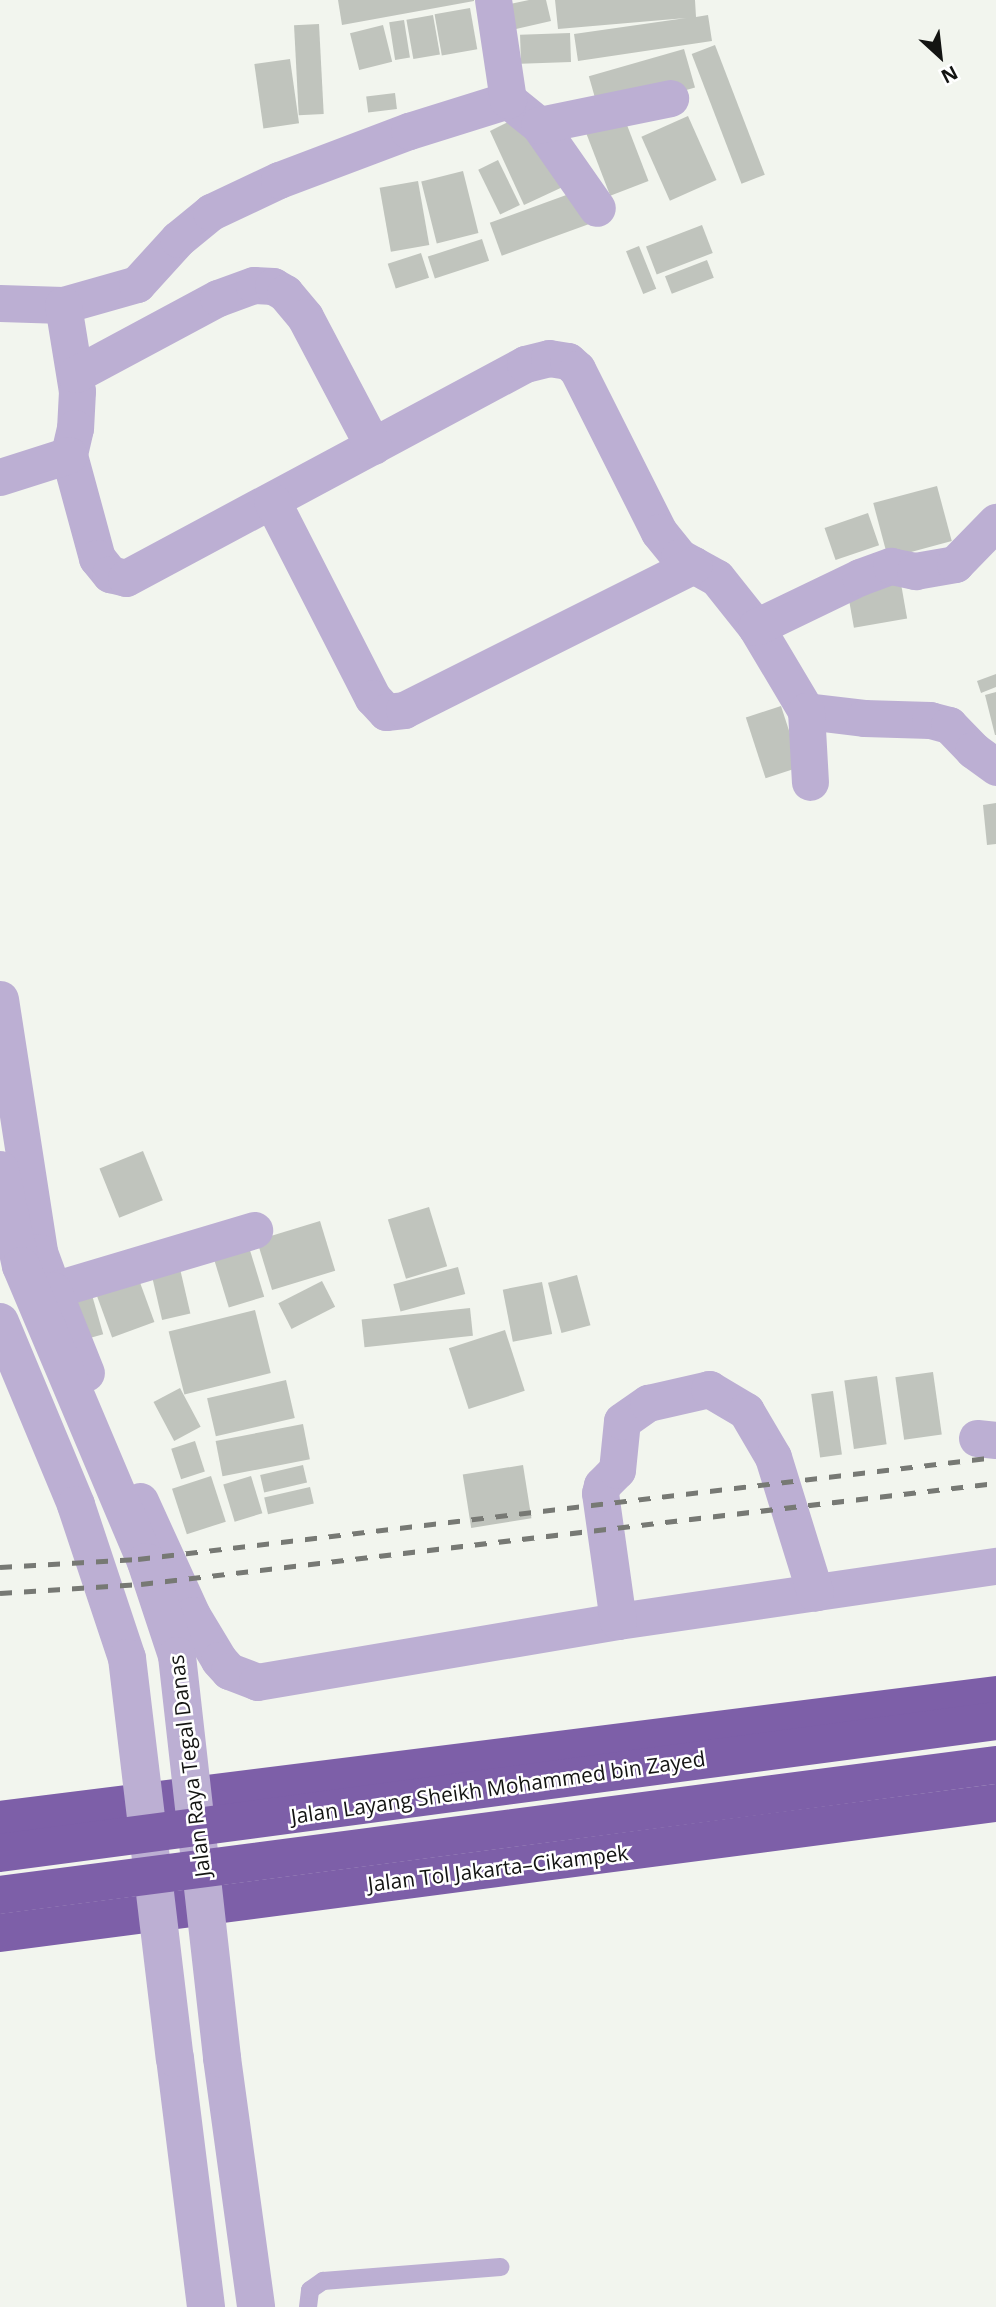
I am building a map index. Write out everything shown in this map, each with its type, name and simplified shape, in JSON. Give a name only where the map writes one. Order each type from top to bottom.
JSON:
[{"type":"highway","points":[[0,1820],[996,1695]]},
{"type":"highway","name":"Jalan Layang Sheikh Mohammed bin Zayed","points":[[0,1853],[996,1721]]},
{"type":"highway","name":"Jalan Layang Sheikh Mohammed bin Zayed","points":[[0,1895],[996,1765]]},
{"type":"highway","name":"Jalan Tol Jakarta–Cikampek","points":[[0,1933],[996,1803]]},
{"type":"street","points":[[493,0],[508,100],[539,125],[597,208]]},
{"type":"street","points":[[539,125],[670,98]]},
{"type":"street","points":[[0,303],[63,306],[137,284],[178,239],[211,212],[279,180],[409,131],[508,100]]},
{"type":"street","points":[[76,374],[218,298],[254,285],[273,286],[285,293],[305,317],[373,446]]},
{"type":"street","points":[[63,306],[76,374],[75,428],[69,455],[97,558],[110,574],[126,578],[525,363],[549,358],[568,361],[577,369],[659,532],[679,557],[717,578],[756,627],[806,711],[810,782]]},
{"type":"street","points":[[0,477],[69,455]]},
{"type":"street","points":[[272,501],[373,698],[386,712],[404,710],[694,565]]},
{"type":"street","points":[[756,627],[860,576],[891,566],[915,570],[955,564],[996,522]]},
{"type":"street","points":[[806,711],[864,718],[930,720],[949,725],[973,750],[996,767]]},
{"type":"street","points":[[0,999],[39,1252],[103,1419],[163,1553],[192,1615],[219,1660],[229,1671],[257,1682],[618,1621],[996,1566]]},
{"type":"street","name":"Jalan Raya Tegal Danas","points":[[0,1170],[21,1266],[146,1562],[177,1656],[222,2058],[256,2307]]},
{"type":"street","points":[[53,1290],[254,1230]]},
{"type":"street","points":[[0,1322],[76,1505],[127,1658],[206,2307]]},
{"type":"street","points":[[618,1621],[600,1493],[602,1485],[617,1469],[622,1421],[648,1403],[709,1389],[746,1411],[773,1457],[815,1593]]},
{"type":"lane","points":[[308,2307],[310,2290],[323,2281],[500,2267]]},
{"type":"building","points":[[338,0],[474,0],[474,1],[342,25]]},
{"type":"building","points":[[546,0],[551,21],[516,29],[510,4]]},
{"type":"building","points":[[555,0],[695,0],[696,17],[708,15],[712,41],[578,61],[574,34],[686,18],[558,29]]},
{"type":"building","points":[[470,8],[477,49],[442,56],[435,14]]},
{"type":"building","points":[[433,15],[440,54],[413,59],[406,20]]},
{"type":"building","points":[[404,20],[410,58],[395,60],[389,22]]},
{"type":"building","points":[[319,24],[324,114],[299,115],[294,25]]},
{"type":"building","points":[[383,25],[392,62],[359,70],[350,33]]},
{"type":"building","points":[[570,33],[571,62],[521,64],[520,35]]},
{"type":"building","points":[[715,45],[765,175],[741,184],[692,54]]},
{"type":"building","points":[[684,49],[695,87],[600,115],[589,76]]},
{"type":"building","points":[[290,59],[299,123],[263,128],[254,64]]},
{"type":"building","points":[[395,93],[397,109],[368,112],[366,97]]},
{"type":"building","points":[[622,112],[649,181],[610,196],[584,127]]},
{"type":"building","points":[[520,116],[567,185],[524,205],[490,131]]},
{"type":"building","points":[[688,116],[716,180],[670,201],[641,137]]},
{"type":"building","points":[[498,160],[520,205],[500,215],[478,170]]},
{"type":"building","points":[[463,171],[478,233],[437,244],[421,181]]},
{"type":"building","points":[[418,181],[429,245],[391,252],[380,188]]},
{"type":"building","points":[[580,190],[592,223],[502,256],[490,223]]},
{"type":"building","points":[[702,225],[713,253],[657,275],[646,247]]},
{"type":"building","points":[[482,239],[489,261],[435,278],[428,257]]},
{"type":"building","points":[[639,246],[656,289],[643,294],[626,251]]},
{"type":"building","points":[[421,253],[429,278],[396,289],[388,264]]},
{"type":"building","points":[[707,260],[714,278],[672,294],[665,276]]},
{"type":"building","points":[[937,486],[952,541],[888,558],[873,503]]},
{"type":"building","points":[[868,513],[879,545],[836,560],[825,528]]},
{"type":"building","points":[[900,578],[907,618],[854,628],[847,587]]},
{"type":"building","points":[[996,674],[996,687],[981,693],[977,681]]},
{"type":"building","points":[[996,692],[996,735],[995,735],[985,695]]},
{"type":"building","points":[[781,706],[801,767],[766,778],[746,717]]},
{"type":"building","points":[[996,803],[996,844],[987,845],[983,805]]},
{"type":"building","points":[[143,1151],[163,1200],[119,1218],[99,1169]]},
{"type":"building","points":[[429,1207],[447,1266],[406,1279],[388,1220]]},
{"type":"building","points":[[320,1221],[335,1271],[272,1290],[257,1240]]},
{"type":"building","points":[[249,1247],[264,1297],[229,1308],[214,1258]]},
{"type":"building","points":[[178,1260],[190,1314],[162,1320],[150,1267]]},
{"type":"building","points":[[458,1267],[465,1294],[401,1311],[393,1284]]},
{"type":"building","points":[[577,1275],[590,1325],[561,1333],[548,1283]]},
{"type":"building","points":[[138,1277],[154,1322],[112,1337],[96,1292]]},
{"type":"building","points":[[322,1281],[335,1307],[292,1329],[278,1303]]},
{"type":"building","points":[[542,1282],[552,1334],[513,1342],[503,1290]]},
{"type":"building","points":[[90,1288],[103,1334],[79,1341],[66,1295]]},
{"type":"building","points":[[470,1308],[473,1336],[365,1347],[362,1319]]},
{"type":"building","points":[[255,1310],[271,1373],[184,1395],[169,1332]]},
{"type":"building","points":[[505,1330],[525,1391],[469,1409],[449,1348]]},
{"type":"building","points":[[933,1372],[942,1434],[904,1440],[895,1377]]},
{"type":"building","points":[[877,1376],[887,1444],[854,1449],[844,1381]]},
{"type":"building","points":[[286,1380],[295,1418],[216,1436],[207,1398]]},
{"type":"building","points":[[180,1388],[201,1427],[174,1441],[154,1402]]},
{"type":"building","points":[[833,1391],[842,1454],[820,1457],[811,1394]]},
{"type":"building","points":[[303,1424],[310,1459],[223,1476],[216,1441]]},
{"type":"building","points":[[195,1441],[205,1471],[181,1479],[171,1449]]},
{"type":"building","points":[[303,1465],[307,1483],[264,1492],[260,1475]]},
{"type":"building","points":[[523,1465],[531,1518],[471,1528],[463,1475]]},
{"type":"building","points":[[211,1476],[226,1522],[187,1534],[172,1489]]},
{"type":"building","points":[[251,1476],[262,1513],[235,1522],[223,1484]]},
{"type":"building","points":[[310,1487],[314,1504],[268,1514],[264,1498]]},
{"type":"railway","points":[[0,1567],[138,1559],[996,1457]]},
{"type":"railway","points":[[0,1593],[141,1584],[996,1483]]}]
